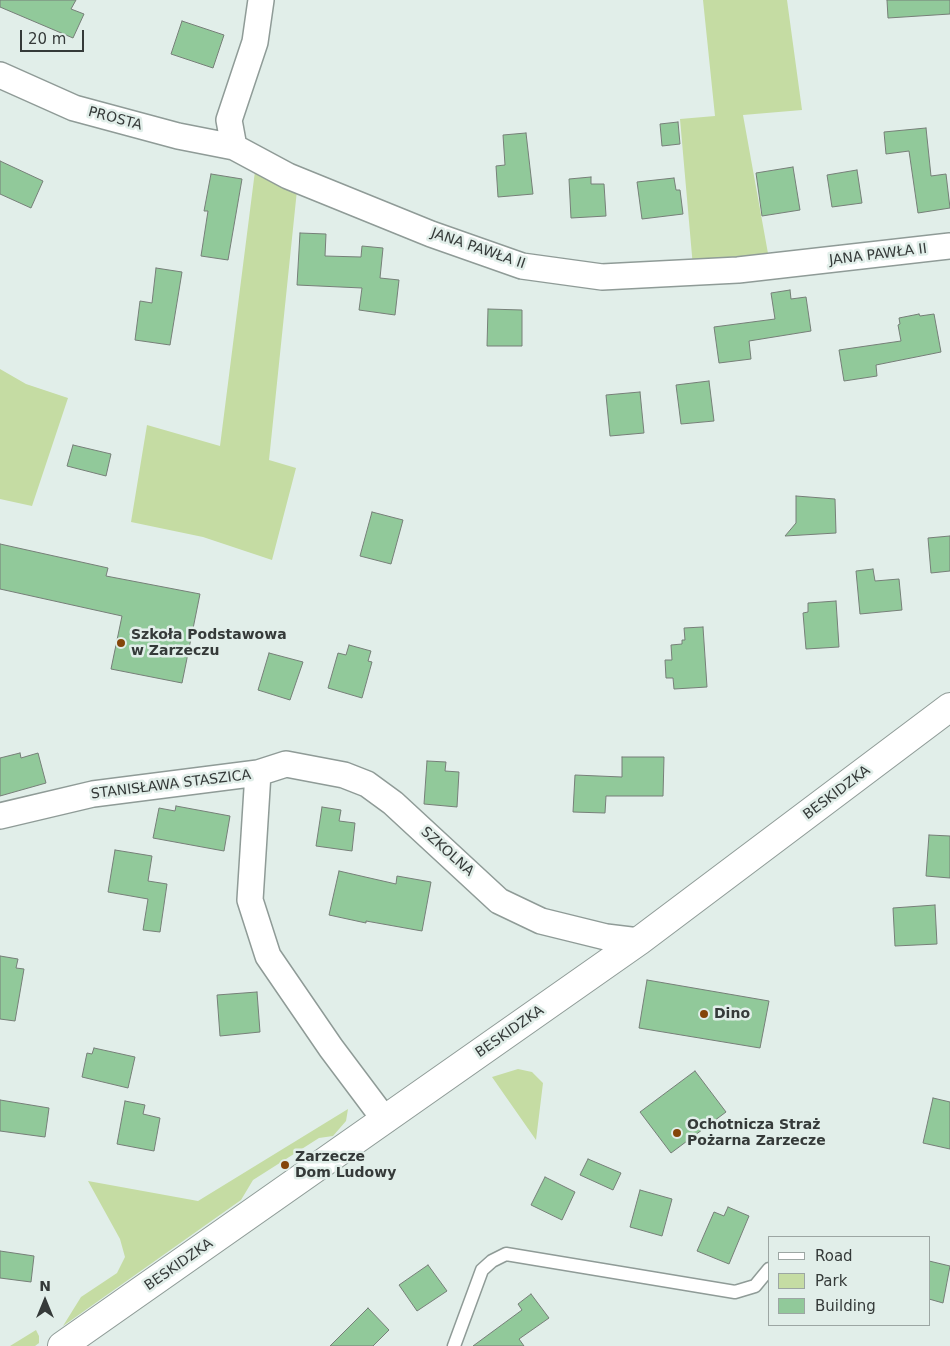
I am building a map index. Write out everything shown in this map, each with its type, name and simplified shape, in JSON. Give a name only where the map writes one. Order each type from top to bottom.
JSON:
[{"type":"street","points":[[234,147],[229,120],[256,42],[261,0]]},
{"type":"street","name":"PROSTA","points":[[0,75],[74,108],[178,136],[234,147]]},
{"type":"street","name":"JANA PAWŁA II","points":[[234,147],[288,176],[431,234],[522,266],[602,277],[746,269],[950,246]]},
{"type":"street","name":"BESKIDZKA","points":[[62,1346],[639,942],[950,707]]},
{"type":"street","name":"SZKOLNA","points":[[258,774],[286,764],[344,775],[367,784],[393,804],[499,900],[541,921],[606,937],[639,942]]},
{"type":"street","name":"STANISŁAWA STASZICA","points":[[0,816],[94,794],[258,774],[250,900],[268,956],[331,1048],[385,1120]]},
{"type":"lane","points":[[454,1346],[482,1270],[492,1260],[506,1254],[735,1292],[755,1286],[768,1271]]},
{"type":"green space","points":[[703,0],[787,0],[802,110],[743,115],[769,259],[693,267],[680,119],[715,116]]},
{"type":"green space","points":[[255,171],[297,190],[269,460],[296,468],[272,560],[203,537],[131,522],[147,425],[220,446]]},
{"type":"green space","points":[[0,369],[26,384],[68,398],[32,506],[0,499]]},
{"type":"green space","points":[[518,1069],[532,1072],[543,1083],[536,1140],[492,1077]]},
{"type":"green space","points":[[348,1109],[346,1121],[333,1136],[319,1138],[253,1180],[241,1200],[63,1326],[81,1297],[117,1273],[125,1257],[120,1239],[88,1181],[198,1201]]},
{"type":"green space","points":[[36,1330],[39,1336],[39,1343],[35,1346],[10,1346]]},
{"type":"building","points":[[0,0],[76,0],[71,9],[84,14],[73,38],[0,7]]},
{"type":"building","points":[[887,0],[950,0],[950,14],[888,18]]},
{"type":"building","points":[[182,21],[224,35],[213,68],[171,54]]},
{"type":"building","points":[[678,122],[680,144],[662,146],[660,124]]},
{"type":"building","points":[[926,128],[931,176],[946,174],[950,208],[918,213],[909,151],[886,154],[884,132]]},
{"type":"building","points":[[526,133],[533,194],[498,197],[496,166],[505,165],[503,135]]},
{"type":"building","points":[[0,161],[43,181],[31,208],[0,194]]},
{"type":"building","points":[[793,167],[800,210],[762,216],[756,173]]},
{"type":"building","points":[[857,170],[862,203],[832,207],[827,175]]},
{"type":"building","points":[[211,174],[242,179],[228,260],[201,256],[208,211],[204,211]]},
{"type":"building","points":[[591,177],[591,184],[604,184],[606,216],[571,218],[569,179]]},
{"type":"building","points":[[674,178],[676,190],[680,190],[683,214],[642,219],[637,182]]},
{"type":"building","points":[[300,233],[326,234],[325,256],[361,257],[362,246],[383,248],[380,278],[399,280],[395,315],[359,310],[362,288],[297,285]]},
{"type":"building","points":[[156,268],[182,272],[170,345],[135,340],[140,301],[152,303]]},
{"type":"building","points":[[790,290],[791,299],[806,297],[811,331],[749,341],[751,359],[719,363],[714,327],[775,319],[771,293]]},
{"type":"building","points":[[488,309],[522,310],[522,346],[487,346]]},
{"type":"building","points":[[919,314],[920,316],[934,314],[941,352],[876,365],[877,376],[844,381],[839,350],[901,341],[898,325],[900,324],[899,318]]},
{"type":"building","points":[[709,381],[714,421],[681,424],[676,385]]},
{"type":"building","points":[[640,392],[644,433],[610,436],[606,395]]},
{"type":"building","points":[[73,445],[111,454],[106,476],[67,466]]},
{"type":"building","points":[[796,496],[835,499],[836,533],[785,536],[796,523]]},
{"type":"building","points":[[372,512],[403,520],[391,564],[360,556]]},
{"type":"building","points":[[950,536],[950,571],[931,573],[928,538]]},
{"type":"building","points":[[0,544],[108,568],[106,576],[200,594],[182,683],[111,669],[122,616],[0,589]]},
{"type":"building","points":[[873,569],[875,581],[899,579],[902,610],[860,614],[856,571]]},
{"type":"building","points":[[836,601],[839,647],[806,649],[803,613],[808,612],[808,603]]},
{"type":"building","points":[[703,627],[707,687],[674,689],[673,678],[666,678],[665,660],[672,660],[671,645],[682,644],[682,640],[685,640],[684,628]]},
{"type":"building","points":[[349,645],[371,651],[368,661],[372,662],[362,698],[328,688],[338,653],[346,655]]},
{"type":"building","points":[[269,653],[303,662],[290,700],[258,690]]},
{"type":"building","points":[[20,753],[21,758],[38,753],[46,783],[0,796],[0,758]]},
{"type":"building","points":[[622,757],[664,757],[663,796],[606,796],[605,813],[573,812],[575,775],[622,777]]},
{"type":"building","points":[[427,761],[446,762],[445,771],[459,772],[457,807],[424,804]]},
{"type":"building","points":[[176,806],[230,816],[224,851],[153,838],[159,808],[175,811]]},
{"type":"building","points":[[322,807],[341,810],[339,821],[355,823],[352,851],[316,846]]},
{"type":"building","points":[[929,835],[950,836],[950,878],[926,876]]},
{"type":"building","points":[[115,850],[152,856],[148,881],[167,884],[160,932],[143,930],[148,899],[108,892]]},
{"type":"building","points":[[339,871],[396,884],[397,876],[431,882],[422,931],[366,921],[366,923],[329,915]]},
{"type":"building","points":[[935,905],[937,944],[895,946],[893,908]]},
{"type":"building","points":[[0,956],[18,959],[16,968],[24,969],[15,1021],[0,1019]]},
{"type":"building","name":"Dino","points":[[647,980],[769,1001],[760,1048],[639,1028]]},
{"type":"building","points":[[257,992],[260,1032],[220,1036],[217,995]]},
{"type":"building","points":[[94,1048],[135,1057],[128,1088],[82,1077],[87,1053],[92,1054]]},
{"type":"building","name":"Ochotnicza Straż Pożarna Zarzecze","points":[[695,1071],[726,1112],[671,1153],[640,1112]]},
{"type":"building","points":[[933,1098],[950,1102],[950,1149],[923,1143]]},
{"type":"building","points":[[0,1100],[49,1108],[45,1137],[0,1131]]},
{"type":"building","points":[[125,1101],[145,1105],[143,1114],[160,1118],[154,1151],[117,1144]]},
{"type":"building","points":[[588,1159],[621,1173],[613,1190],[580,1175]]},
{"type":"building","points":[[545,1177],[575,1192],[562,1220],[531,1205]]},
{"type":"building","points":[[640,1190],[672,1199],[662,1236],[630,1227]]},
{"type":"building","points":[[728,1207],[749,1216],[729,1264],[697,1251],[714,1212],[724,1216]]},
{"type":"building","points":[[0,1251],[34,1256],[31,1282],[0,1278]]},
{"type":"building","points":[[930,1261],[950,1266],[943,1303],[930,1299]]},
{"type":"building","points":[[428,1265],[447,1291],[417,1311],[399,1285]]},
{"type":"building","points":[[531,1294],[549,1318],[519,1339],[524,1346],[473,1346],[522,1310],[518,1304]]},
{"type":"building","points":[[368,1308],[389,1330],[373,1346],[330,1346]]},
{"type":"place","name":"Szkoła Podstawowa w Zarzeczu","points":[[121,643]]},
{"type":"place","name":"Dino","points":[[704,1014]]},
{"type":"place","name":"Ochotnicza Straż Pożarna Zarzecze","points":[[677,1133]]},
{"type":"place","name":"Zarzecze Dom Ludowy","points":[[285,1165]]}]
